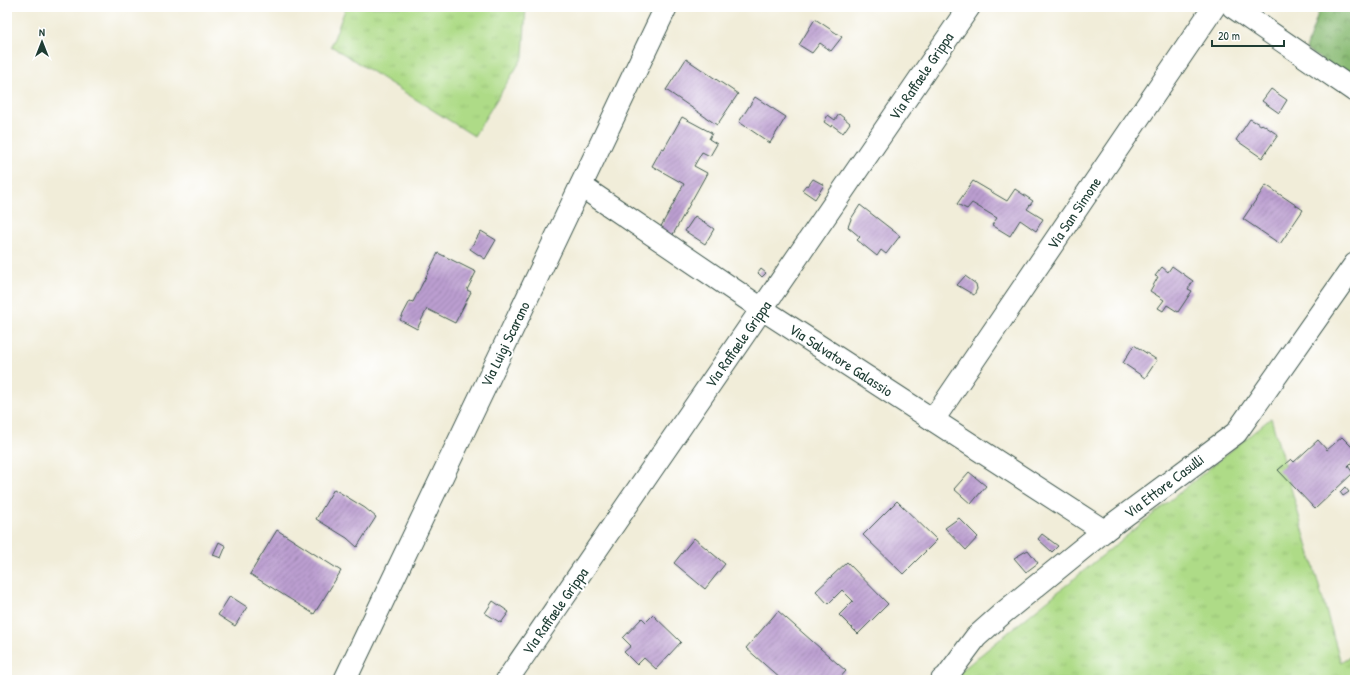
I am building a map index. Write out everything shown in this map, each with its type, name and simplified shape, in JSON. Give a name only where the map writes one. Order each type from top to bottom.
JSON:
[{"type":"street","name":"Via Luigi Scarano","points":[[344,680],[666,7]]},
{"type":"street","name":"Via Raffaele Grippa","points":[[507,680],[969,7]]},
{"type":"street","name":"Via San Simone","points":[[933,420],[1214,7]]},
{"type":"street","points":[[1232,7],[1355,91]]},
{"type":"street","name":"Via Salvatore Galassio","points":[[581,186],[762,309],[1104,531]]},
{"type":"street","name":"Via Ettore Casulli","points":[[942,680],[947,676],[976,637],[1104,531],[1236,433],[1355,264]]},
{"type":"green space","points":[[346,7],[526,7],[523,57],[474,136],[331,46]]},
{"type":"green space","points":[[1320,7],[1355,7],[1355,82],[1306,49]]},
{"type":"green space","points":[[1271,418],[1341,663],[1355,653],[1355,680],[950,680]]},
{"type":"building","points":[[815,19],[842,37],[831,51],[820,43],[812,53],[799,45]]},
{"type":"building","points":[[686,59],[738,94],[717,125],[666,90]]},
{"type":"building","points":[[1271,89],[1287,100],[1279,113],[1262,101]]},
{"type":"building","points":[[755,97],[786,117],[770,143],[739,122]]},
{"type":"building","points":[[839,114],[850,123],[843,133],[832,125],[831,127],[824,122],[828,115],[835,120]]},
{"type":"building","points":[[682,117],[712,133],[709,139],[717,144],[710,156],[702,152],[694,166],[707,173],[671,238],[659,230],[684,184],[652,166],[662,148],[664,149]]},
{"type":"building","points":[[1250,119],[1261,125],[1262,124],[1278,135],[1262,158],[1236,140]]},
{"type":"building","points":[[813,179],[824,185],[815,199],[802,190],[806,185],[808,186]]},
{"type":"building","points":[[973,181],[1007,201],[1015,189],[1033,201],[1027,209],[1043,219],[1036,231],[1020,220],[1010,236],[992,225],[997,218],[972,203],[967,209],[957,204]]},
{"type":"building","points":[[1266,185],[1303,210],[1280,244],[1243,219]]},
{"type":"building","points":[[860,205],[900,236],[886,254],[881,250],[877,256],[857,240],[860,237],[848,227]]},
{"type":"building","points":[[695,216],[714,229],[705,244],[685,231]]},
{"type":"building","points":[[481,231],[496,240],[485,259],[470,249]]},
{"type":"building","points":[[438,253],[476,272],[467,290],[471,292],[455,323],[427,309],[417,329],[400,320],[410,301],[413,302]]},
{"type":"building","points":[[1172,266],[1193,281],[1188,289],[1192,291],[1178,312],[1167,305],[1163,311],[1158,308],[1164,300],[1150,291],[1158,277],[1155,276],[1162,267],[1168,272]]},
{"type":"building","points":[[761,269],[766,273],[762,277],[758,273]]},
{"type":"building","points":[[965,276],[976,284],[977,289],[974,295],[957,285]]},
{"type":"building","points":[[1134,345],[1157,360],[1145,378],[1123,363]]},
{"type":"building","points":[[1342,437],[1355,450],[1355,459],[1348,466],[1353,473],[1315,509],[1278,470],[1291,459],[1294,462],[1318,440],[1327,450]]},
{"type":"building","points":[[969,472],[986,486],[971,504],[954,489]]},
{"type":"building","points":[[1345,487],[1349,492],[1343,496],[1340,492]]},
{"type":"building","points":[[334,489],[365,508],[376,517],[357,547],[347,538],[316,519]]},
{"type":"building","points":[[897,501],[937,540],[903,574],[863,535]]},
{"type":"building","points":[[959,518],[978,537],[966,550],[945,528]]},
{"type":"building","points":[[277,530],[341,571],[314,614],[250,574]]},
{"type":"building","points":[[1042,534],[1058,546],[1052,552],[1038,539]]},
{"type":"building","points":[[694,538],[725,564],[705,589],[674,563]]},
{"type":"building","points":[[219,542],[226,546],[221,558],[213,555]]},
{"type":"building","points":[[1028,550],[1038,563],[1026,572],[1014,558]]},
{"type":"building","points":[[847,562],[888,604],[858,634],[839,615],[853,601],[842,590],[828,604],[816,591]]},
{"type":"building","points":[[230,596],[247,607],[235,626],[218,615]]},
{"type":"building","points":[[493,601],[509,612],[501,623],[485,613]]},
{"type":"building","points":[[778,611],[846,671],[838,680],[782,680],[746,648]]},
{"type":"building","points":[[653,615],[681,642],[656,669],[644,658],[637,665],[624,652],[631,646],[623,638],[642,618],[646,622]]}]
